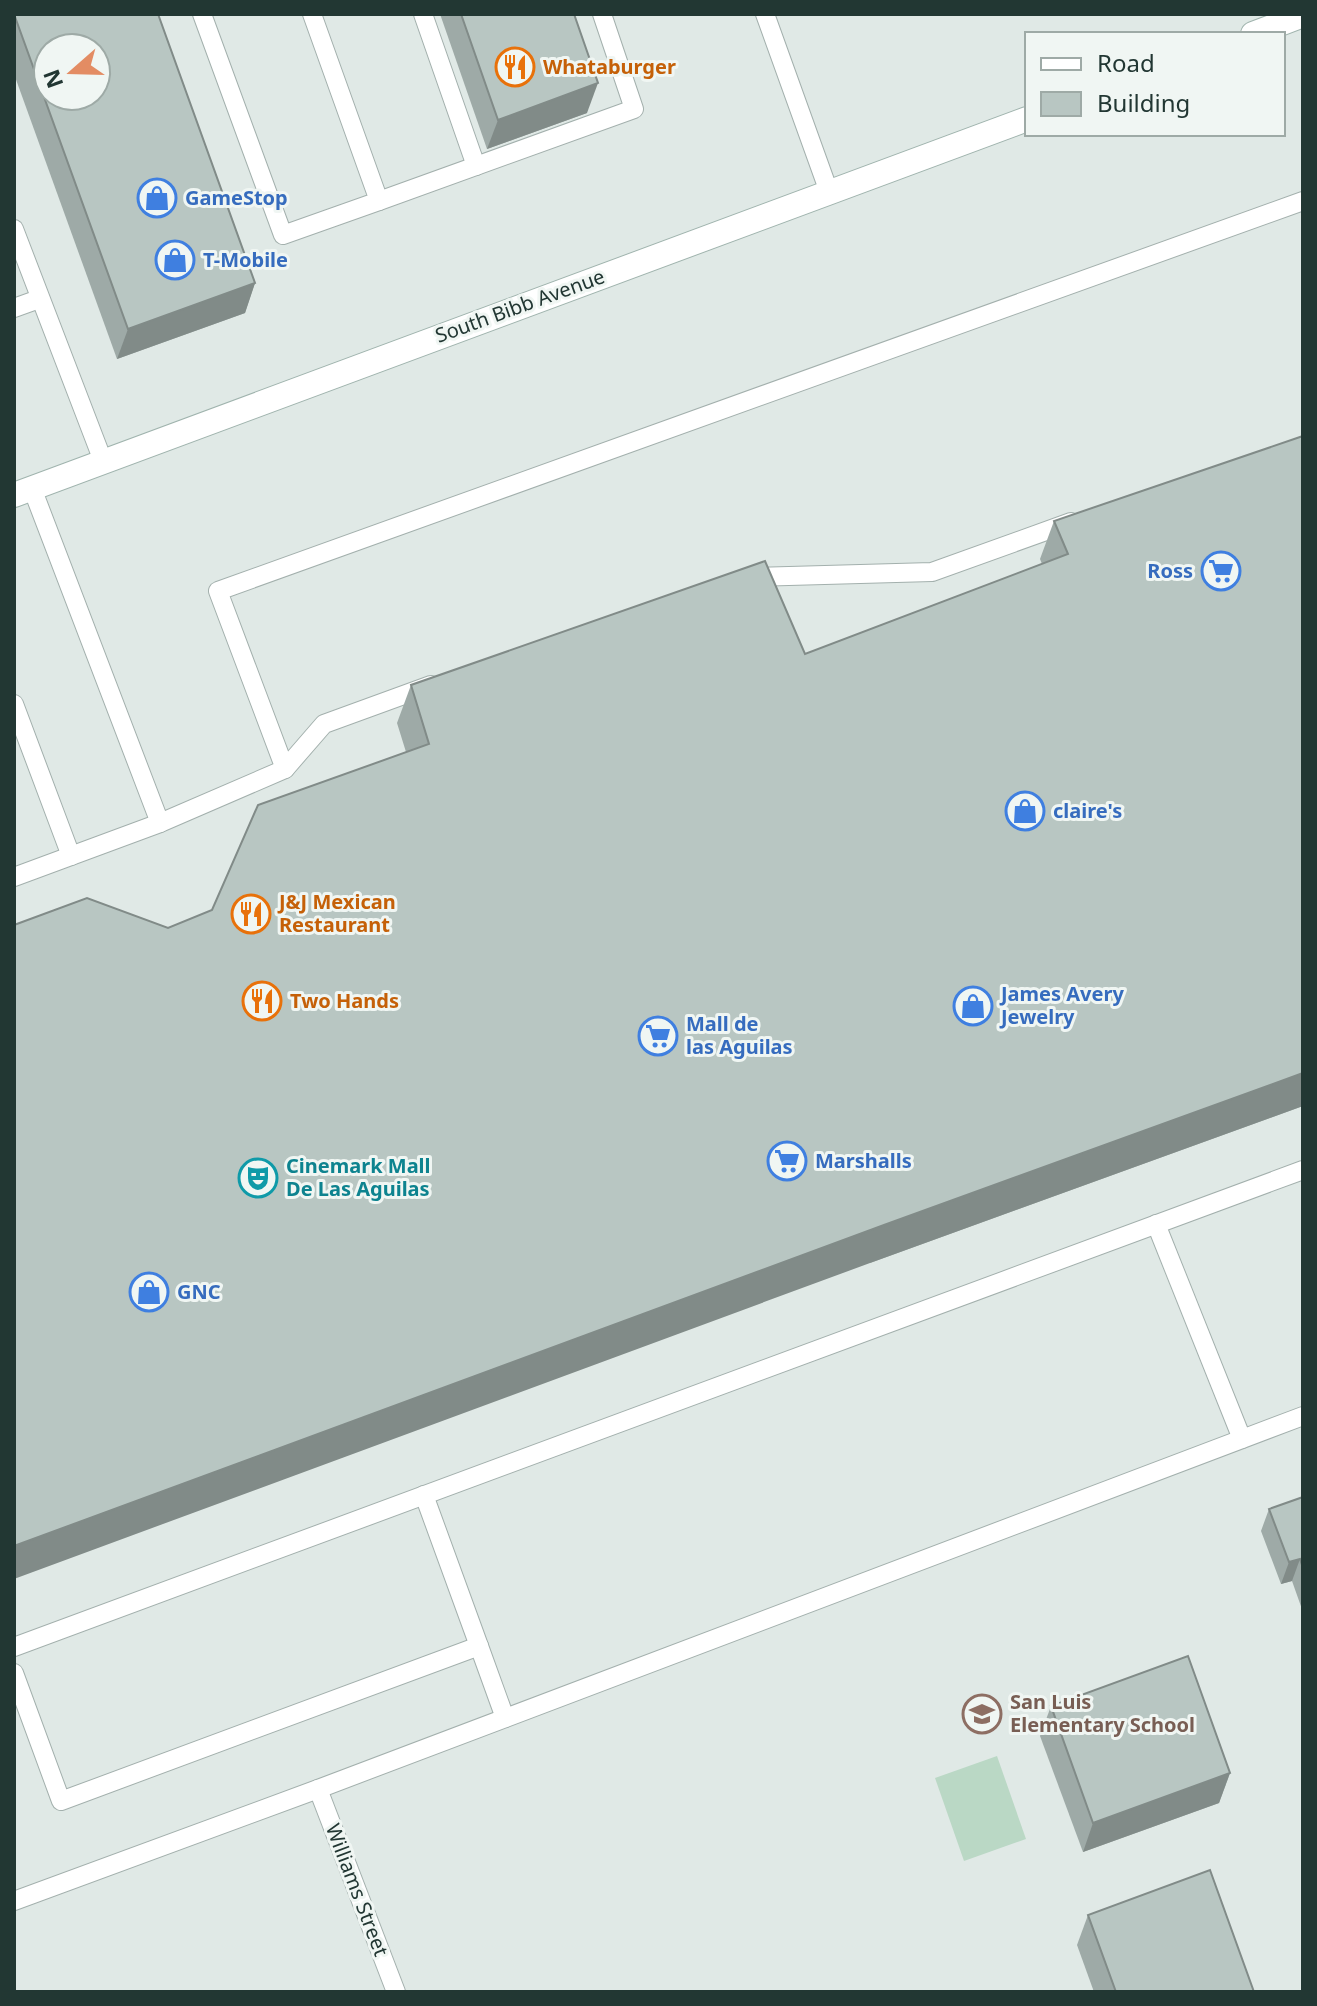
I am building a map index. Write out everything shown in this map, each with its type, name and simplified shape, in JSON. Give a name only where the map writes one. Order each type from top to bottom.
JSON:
[{"type":"main road","points":[[1258,32],[1303,15]]},
{"type":"main road","name":"South Bibb Avenue","points":[[23,492],[1025,120]]},
{"type":"lane","points":[[202,14],[283,235],[634,109],[602,14]]},
{"type":"lane","points":[[312,14],[379,201]]},
{"type":"lane","points":[[423,14],[476,166]]},
{"type":"lane","points":[[765,14],[829,192]]},
{"type":"lane","points":[[285,769],[218,591],[1303,201]]},
{"type":"lane","points":[[14,229],[103,461]]},
{"type":"lane","points":[[14,308],[39,299]]},
{"type":"lane","points":[[23,492],[160,823]]},
{"type":"lane","points":[[729,577],[932,572],[1093,514]]},
{"type":"lane","points":[[14,877],[160,823],[285,769],[324,724],[443,681]]},
{"type":"lane","points":[[14,704],[71,856]]},
{"type":"lane","points":[[14,1647],[1303,1170]]},
{"type":"lane","points":[[1156,1224],[1242,1439]]},
{"type":"lane","points":[[14,1901],[1303,1416]]},
{"type":"lane","points":[[424,1495],[505,1718]]},
{"type":"lane","points":[[14,1673],[61,1801],[479,1646]]},
{"type":"lane","name":"Williams Street","points":[[318,1789],[396,1992]]},
{"type":"green space","points":[[997,1756],[1026,1839],[964,1861],[935,1778]]},
{"type":"building","points":[[14,14],[158,14],[255,283],[128,329],[49,112],[112,112],[112,32],[32,32],[32,64]]},
{"type":"building","name":"Whataburger","points":[[461,14],[574,14],[598,83],[498,120]]},
{"type":"building","name":"Mall de las Aguilas","points":[[1303,436],[1303,1073],[14,1546],[14,925],[87,898],[168,928],[212,910],[258,805],[429,744],[411,685],[765,561],[805,654],[1068,554],[1054,521]]},
{"type":"building","points":[[1303,1497],[1303,1568],[1300,1559],[1289,1562],[1269,1509]]},
{"type":"building","points":[[1188,1656],[1230,1773],[1093,1823],[1051,1706]]},
{"type":"building","points":[[1210,1870],[1254,1992],[1116,1992],[1088,1915]]},
{"type":"place","name":"Whataburger","points":[[515,67]]},
{"type":"place","name":"GameStop","points":[[157,198]]},
{"type":"place","name":"T-Mobile","points":[[175,260]]},
{"type":"place","name":"Ross","points":[[1221,571]]},
{"type":"place","name":"claire's","points":[[1025,811]]},
{"type":"place","name":"J&J Mexican Restaurant","points":[[251,914]]},
{"type":"place","name":"Two Hands","points":[[262,1001]]},
{"type":"place","name":"James Avery Jewelry","points":[[973,1006]]},
{"type":"place","name":"Mall de las Aguilas","points":[[658,1036]]},
{"type":"place","name":"Marshalls","points":[[787,1161]]},
{"type":"place","name":"Cinemark Mall De Las Aguilas","points":[[258,1178]]},
{"type":"place","name":"GNC","points":[[149,1292]]},
{"type":"place","name":"San Luis Elementary School","points":[[982,1714]]}]
